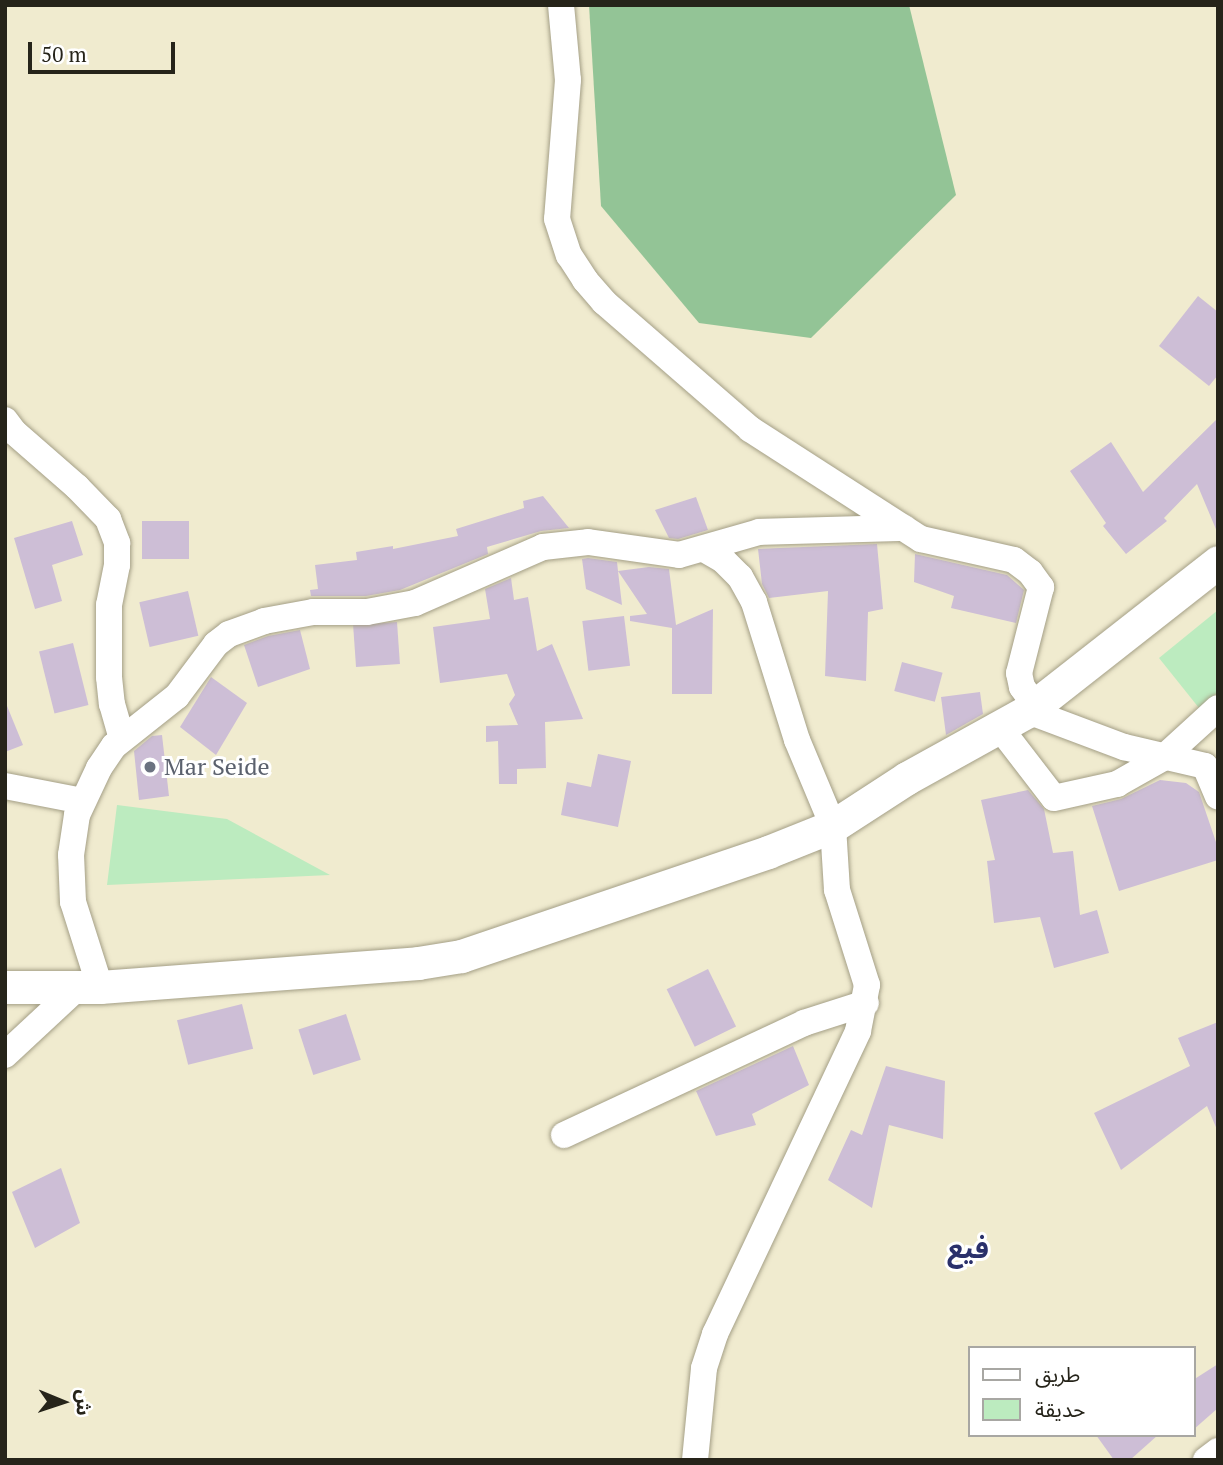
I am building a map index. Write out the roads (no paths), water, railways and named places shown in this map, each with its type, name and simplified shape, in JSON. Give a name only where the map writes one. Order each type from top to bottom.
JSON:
[{"type":"main road","points":[[5,987],[88,988],[418,963],[461,956],[768,852],[833,826],[907,778],[1032,708],[1218,562]]},
{"type":"street","points":[[561,5],[568,80],[557,219],[569,255],[585,280],[604,302],[750,429],[921,539],[1014,560],[1036,579],[1041,587],[1039,605],[1023,649],[1019,673],[1032,708],[1163,758],[1205,766],[1218,796]]},
{"type":"street","points":[[5,420],[14,432],[77,487],[108,519],[117,543],[117,565],[109,615],[109,677],[112,704],[122,738]]},
{"type":"street","points":[[5,1055],[88,988],[73,902],[71,855],[83,801],[99,768],[122,738],[177,696],[216,643],[229,634],[264,621],[313,612],[367,612],[415,603],[543,547],[589,542],[670,555],[704,549],[759,532],[904,528]]},
{"type":"street","points":[[695,1460],[704,1368],[715,1334],[848,1053],[866,1003],[867,985],[837,890],[833,826],[811,779],[747,586],[723,560],[704,549]]},
{"type":"street","points":[[1000,728],[1054,798],[1117,784],[1163,758],[1218,708]]},
{"type":"street","points":[[5,786],[83,801]]},
{"type":"street","points":[[564,1135],[804,1023],[866,1003]]},
{"type":"street","points":[[1206,1460],[1218,1451]]},
{"type":"place","name":"Mar Seide","points":[[150,767]]},
{"type":"district","name":"فيع","points":[[968,1248]]}]
